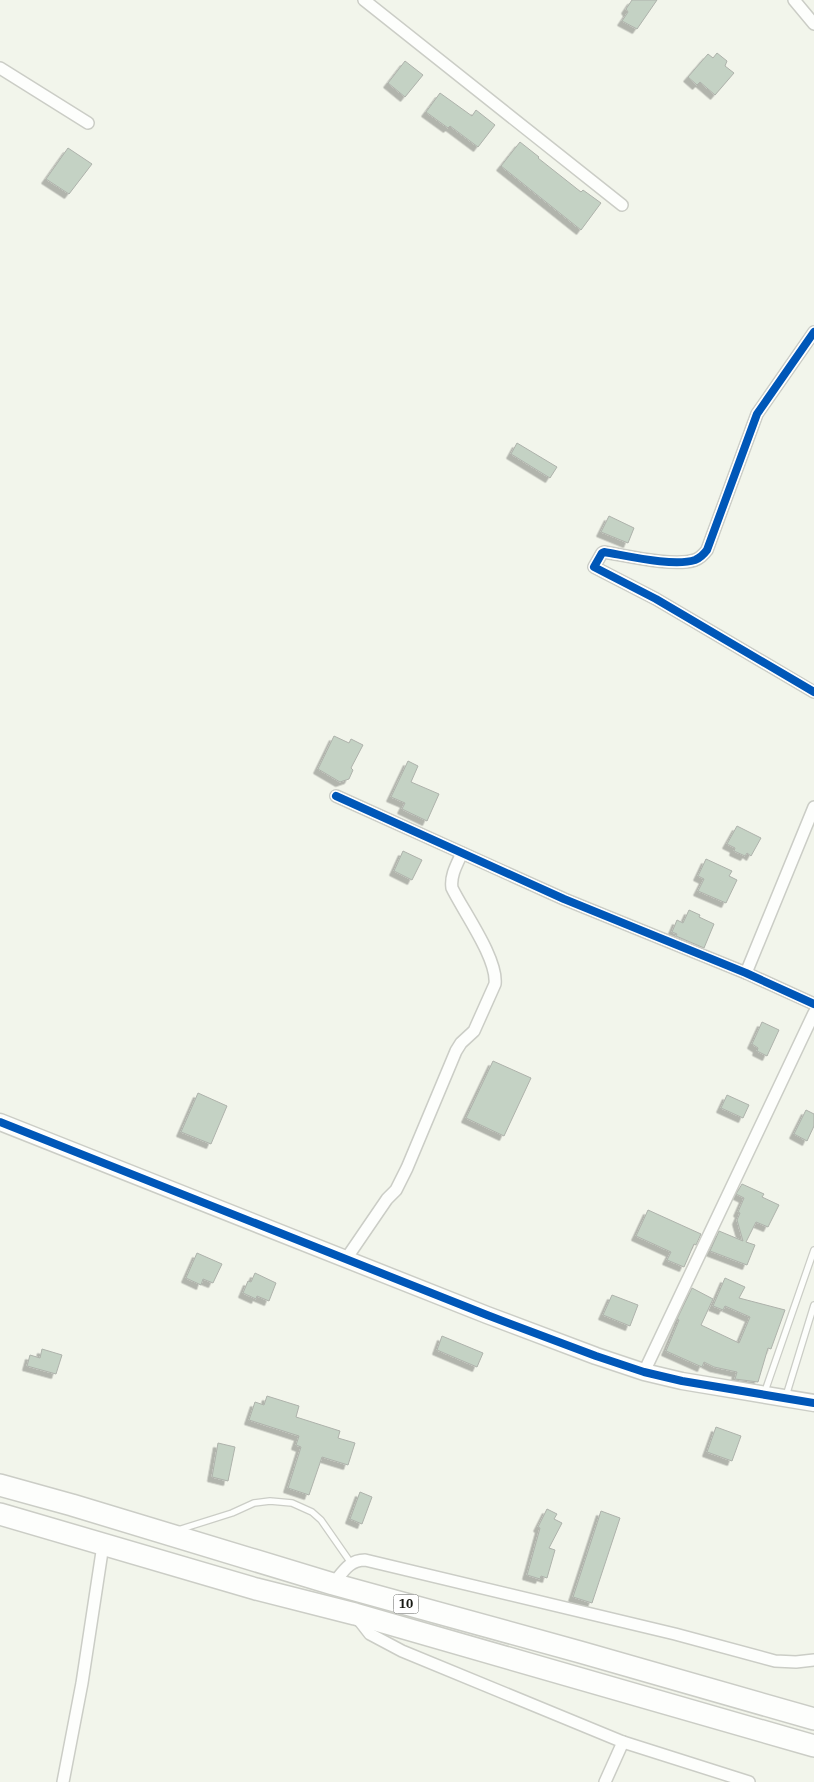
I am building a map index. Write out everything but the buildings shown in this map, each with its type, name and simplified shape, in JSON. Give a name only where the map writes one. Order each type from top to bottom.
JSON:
[{"type":"highway","name":"10","points":[[0,1485],[333,1584],[814,1719]]},
{"type":"highway","name":"10","points":[[0,1514],[41,1524],[104,1545],[256,1589],[355,1614],[814,1746]]},
{"type":"street","points":[[364,0],[622,205]]},
{"type":"street","points":[[794,0],[814,24]]},
{"type":"street","points":[[0,68],[88,123]]},
{"type":"street","points":[[814,332],[756,414],[709,545],[701,557],[696,560],[679,563],[604,552],[594,567],[656,598],[814,692]]},
{"type":"street","points":[[336,796],[564,898],[746,973],[814,1004]]},
{"type":"street","points":[[746,973],[814,807]]},
{"type":"street","points":[[346,1259],[387,1199],[396,1190],[456,1051],[461,1043],[474,1032],[495,984],[496,978],[488,956],[452,888],[452,876],[462,853]]},
{"type":"street","points":[[644,1372],[814,1013]]},
{"type":"street","points":[[0,1122],[505,1322],[644,1372],[763,1396],[814,1403]]},
{"type":"street","points":[[63,1782],[82,1683],[104,1545]]},
{"type":"street","points":[[333,1584],[351,1563],[358,1560],[366,1560],[675,1634],[775,1661],[796,1662],[814,1660]]},
{"type":"street","points":[[355,1614],[364,1627],[384,1643],[623,1742],[749,1782]]},
{"type":"street","points":[[606,1782],[623,1742]]},
{"type":"lane","points":[[763,1396],[814,1250]]},
{"type":"lane","points":[[785,1399],[814,1305]]},
{"type":"lane","points":[[167,1534],[254,1503],[270,1501],[292,1503],[312,1512],[321,1520],[351,1563]]},
{"type":"cycle path","points":[[814,332],[757,414],[705,553],[695,560],[675,562],[604,552],[594,567],[656,599],[814,692]]},
{"type":"cycle path","points":[[336,796],[564,899],[746,973],[814,1004]]},
{"type":"cycle path","points":[[0,1122],[487,1315],[596,1356],[644,1372],[682,1381],[814,1403]]}]
